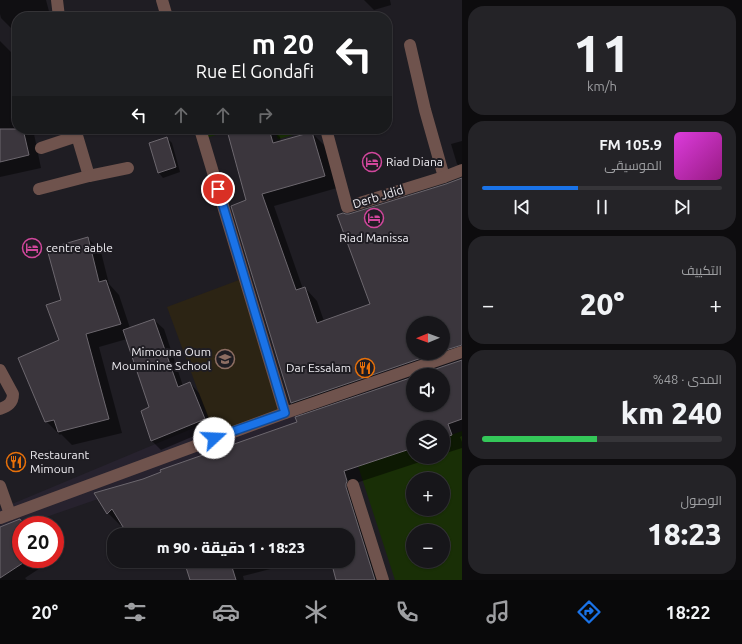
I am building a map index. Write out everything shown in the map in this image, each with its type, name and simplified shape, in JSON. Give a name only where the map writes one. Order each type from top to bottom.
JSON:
[{"type":"street","points":[[57,0],[58,12]]},
{"type":"street","points":[[162,0],[165,12]]},
{"type":"street","points":[[410,45],[425,110],[444,177]]},
{"type":"street","points":[[41,148],[74,134]]},
{"type":"street","points":[[76,134],[89,176]]},
{"type":"street","points":[[201,134],[285,413]]},
{"type":"street","name":"Derb Jdid","points":[[327,134],[347,206],[444,177],[462,170]]},
{"type":"street","points":[[39,189],[128,168]]},
{"type":"street","points":[[0,486],[5,516],[285,413],[462,352]]},
{"type":"street","points":[[0,370],[13,394],[13,397],[10,404],[0,409]]},
{"type":"street","points":[[354,485],[382,580]]},
{"type":"shaded area","name":"Mimouna Oum Mouminine School","points":[[239,280],[279,410],[214,434],[167,307]]},
{"type":"shaded area","points":[[462,342],[462,372],[450,374],[450,368],[406,368],[406,392],[49,516],[12,516],[12,528],[0,533],[0,509],[244,407],[279,410],[414,360],[450,360],[450,346]]},
{"type":"green space","points":[[205,134],[219,134],[206,138]]},
{"type":"green space","points":[[276,134],[297,134],[278,139]]},
{"type":"green space","points":[[462,431],[462,580],[395,580],[358,466],[406,450],[406,464],[450,464],[450,435]]},
{"type":"building","points":[[0,129],[12,129],[12,134],[24,134],[29,155],[0,162]]},
{"type":"building","points":[[228,134],[270,134],[273,143],[305,134],[313,134],[325,176],[262,194],[296,290],[305,287],[317,323],[370,304],[337,215],[343,213],[349,214],[462,178],[462,345],[450,349],[450,316],[406,316],[406,360],[416,360],[291,403],[231,206],[246,200]]},
{"type":"building","points":[[167,137],[176,167],[158,173],[149,143]]},
{"type":"building","points":[[88,237],[99,282],[106,280],[121,324],[86,334],[109,419],[58,432],[54,420],[45,422],[18,358],[59,340],[46,305],[61,300],[47,249]]},
{"type":"building","points":[[154,319],[178,387],[190,382],[205,419],[151,441],[141,411],[149,407],[123,330]]},
{"type":"building","points":[[462,360],[462,419],[450,423],[450,420],[406,420],[406,450],[344,471],[347,481],[346,487],[375,580],[336,580],[333,568],[355,568],[355,528],[124,528],[112,509],[107,514],[94,493],[143,479],[161,472],[160,470],[297,422],[295,417],[406,379],[406,412],[450,412],[450,368],[439,368]]},
{"type":"building","points":[[12,522],[12,568],[15,568],[0,578],[0,527]]},
{"type":"building","points":[[186,568],[232,568],[236,580],[190,580]]},
{"type":"place","name":"Riad Diana","points":[[372,162]]},
{"type":"place","name":"Riad Manissa","points":[[374,218]]},
{"type":"place","name":"centre aable","points":[[32,248]]},
{"type":"place","name":"Mimouna Oum Mouminine School","points":[[225,359]]},
{"type":"place","name":"Dar Essalam","points":[[365,368]]},
{"type":"place","name":"Restaurant Mimoun","points":[[16,462]]},
{"type":"route","points":[[214,438],[285,413],[218,189]]}]
